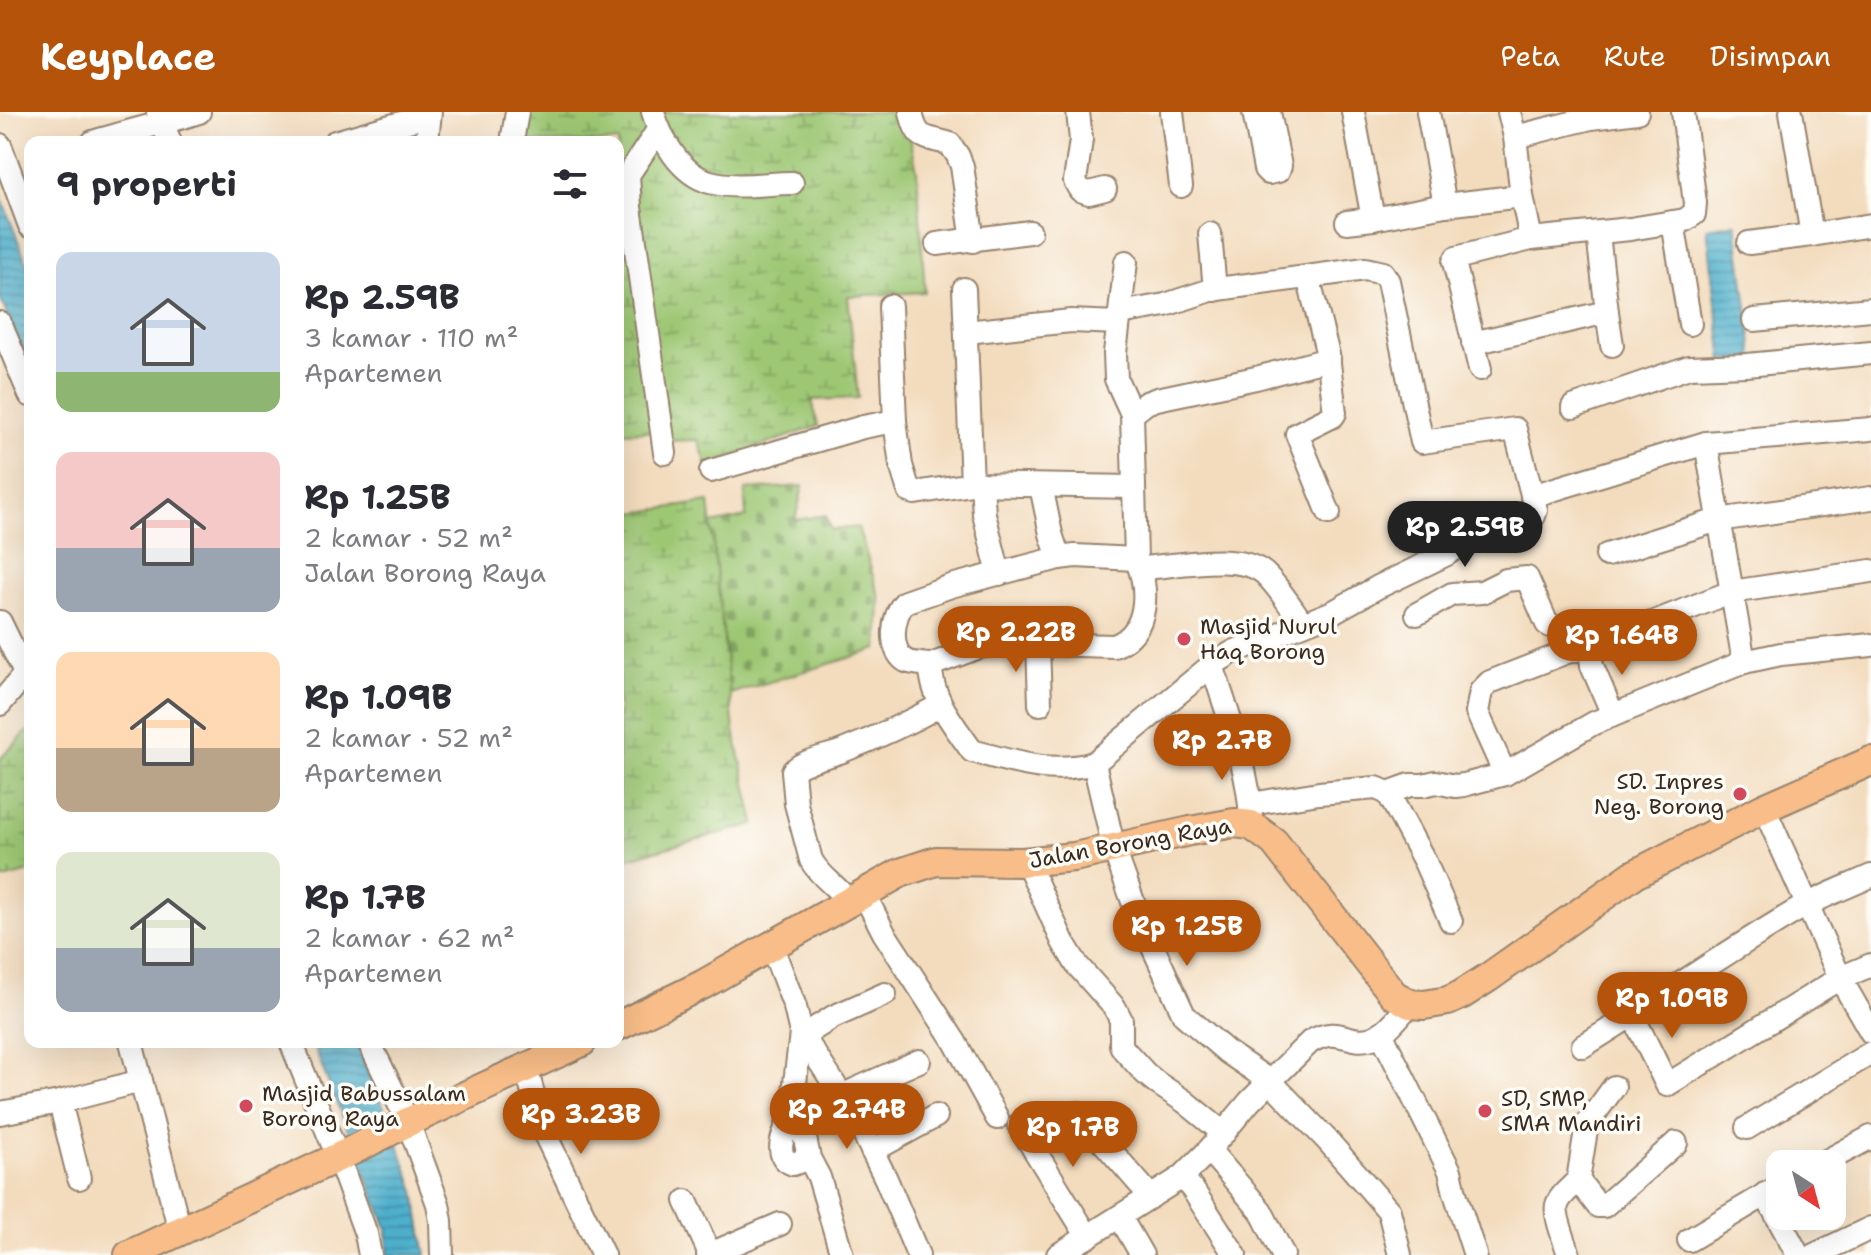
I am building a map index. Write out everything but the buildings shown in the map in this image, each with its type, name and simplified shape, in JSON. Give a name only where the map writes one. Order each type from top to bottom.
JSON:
[{"type":"main road","points":[[1410,1004],[1438,1003],[1461,995],[1633,875],[1764,808],[1871,761]]},
{"type":"main road","name":"Jalan Borong Raya","points":[[624,1023],[772,947],[900,873],[936,861],[1027,862],[1074,857],[1234,823],[1251,815],[1388,988],[1401,1001],[1410,1004]]},
{"type":"main road","points":[[129,1255],[569,1048]]},
{"type":"street","points":[[115,136],[199,112]]},
{"type":"street","points":[[513,136],[517,112]]},
{"type":"street","points":[[911,112],[914,126],[919,132],[930,139],[950,144],[958,156],[973,241]]},
{"type":"street","points":[[1078,112],[1081,140],[1075,181],[1080,190],[1089,193],[1105,189]]},
{"type":"street","points":[[1172,112],[1181,186]]},
{"type":"street","points":[[1254,112],[1265,169],[1269,173],[1278,171],[1280,166],[1269,112]]},
{"type":"street","points":[[1353,112],[1373,219]]},
{"type":"street","points":[[1428,112],[1445,205]]},
{"type":"street","points":[[1509,112],[1531,239]]},
{"type":"street","points":[[1515,137],[1591,115],[1637,112]]},
{"type":"street","points":[[1480,369],[1454,262],[1456,258],[1531,239],[1598,234],[1685,220],[1694,214],[1695,203],[1683,112]]},
{"type":"street","points":[[1791,112],[1812,235]]},
{"type":"street","points":[[354,136],[429,113],[427,136]]},
{"type":"street","points":[[656,121],[674,155],[703,180],[723,184],[792,183]]},
{"type":"street","points":[[656,121],[628,175],[665,453]]},
{"type":"street","points":[[0,145],[24,210]]},
{"type":"street","points":[[1347,222],[1445,205],[1522,196]]},
{"type":"street","points":[[1673,222],[1690,324]]},
{"type":"street","points":[[1749,243],[1871,225]]},
{"type":"street","points":[[937,244],[1030,232]]},
{"type":"street","points":[[1210,234],[1215,290]]},
{"type":"street","points":[[1598,234],[1612,345]]},
{"type":"street","points":[[1126,262],[1115,353],[1116,379],[1132,414],[1138,563],[1144,600],[1140,622],[1131,635],[1114,646],[1004,643],[979,647],[931,665],[908,662],[894,646],[897,614],[901,606],[918,596],[1075,556],[1138,563],[1225,562],[1249,565],[1262,571],[1272,581],[1303,624]]},
{"type":"street","points":[[931,665],[931,676],[941,705],[972,751],[1035,767],[1077,767],[1094,763],[1212,665],[1233,652],[1343,608],[1378,587],[1447,554],[1474,536],[1528,523],[1536,510],[1515,429],[1422,442],[1388,281],[1383,273],[1365,269],[1200,292],[1119,318],[966,332]]},
{"type":"street","points":[[1308,277],[1329,359],[1335,413],[1297,434],[1329,513]]},
{"type":"street","points":[[964,289],[977,484],[999,574]]},
{"type":"street","points":[[890,306],[895,421],[901,465],[909,491],[915,493],[977,484],[1134,487]]},
{"type":"street","points":[[1754,320],[1871,309]]},
{"type":"street","points":[[1473,343],[1607,312]]},
{"type":"street","points":[[0,323],[6,357],[24,386]]},
{"type":"street","points":[[1573,407],[1689,367],[1747,365],[1871,353]]},
{"type":"street","points":[[1132,414],[1157,399],[1329,359]]},
{"type":"street","points":[[711,471],[863,427],[895,421]]},
{"type":"street","points":[[1532,496],[1706,443],[1871,429]]},
{"type":"street","points":[[1706,443],[1744,662]]},
{"type":"street","points":[[1041,486],[1059,558]]},
{"type":"street","points":[[1607,555],[1718,520],[1871,498]]},
{"type":"street","points":[[1505,774],[1477,712],[1481,691],[1490,682],[1567,652],[1594,646],[1731,592],[1871,571]]},
{"type":"street","points":[[1417,614],[1452,594],[1482,592],[1506,580],[1529,579],[1547,624],[1563,628],[1588,627],[1593,631],[1592,666],[1613,715]]},
{"type":"street","points":[[0,622],[24,666]]},
{"type":"street","points":[[1038,643],[1040,704]]},
{"type":"street","points":[[1388,793],[1410,785],[1436,782],[1455,786],[1505,774],[1594,723],[1744,662],[1781,654],[1871,645]]},
{"type":"street","points":[[1212,665],[1238,749],[1251,815],[1319,793],[1376,788],[1388,793],[1425,862],[1451,921]]},
{"type":"street","points":[[0,704],[24,675]]},
{"type":"street","points":[[941,705],[897,729],[798,766],[793,771],[796,804],[816,869],[836,886],[856,897],[884,933],[955,1042],[997,1118]]},
{"type":"street","points":[[1094,763],[1114,849],[1136,910],[1184,1015],[1227,1052],[1271,1082],[1327,1140],[1389,1211],[1400,1255]]},
{"type":"street","points":[[1764,808],[1840,978],[1871,1032]]},
{"type":"street","points":[[1027,862],[1063,942],[1077,965],[1112,1002],[1121,1020],[1121,1045],[1124,1050],[1157,1083],[1225,1132]]},
{"type":"street","points":[[1583,1046],[1807,905],[1871,876]]},
{"type":"street","points":[[772,947],[795,1007],[802,1035],[843,1095],[886,1179],[918,1255]]},
{"type":"street","points":[[1633,1016],[1667,1085],[1840,978],[1871,965]]},
{"type":"street","points":[[802,1035],[833,1017],[885,994]]},
{"type":"street","points":[[1058,1255],[1182,1177],[1250,1101],[1310,1042],[1331,1033],[1367,1039],[1381,1033],[1410,1004]]},
{"type":"street","points":[[1381,1033],[1450,1171],[1475,1255]]},
{"type":"street","points":[[802,1035],[791,1116],[783,1136],[782,1158],[793,1164],[809,1158],[819,1177],[842,1255]]},
{"type":"street","points":[[133,1048],[180,1231]]},
{"type":"street","points":[[294,1048],[342,1156],[370,1255]]},
{"type":"street","points":[[371,1048],[438,1204],[442,1255]]},
{"type":"street","points":[[1747,1128],[1871,1053]]},
{"type":"street","points":[[843,1095],[919,1061]]},
{"type":"street","points":[[526,1068],[543,1130],[603,1255]]},
{"type":"street","points":[[0,1113],[60,1102],[141,1081]]},
{"type":"street","points":[[1569,1255],[1557,1205],[1578,1180],[1587,1124],[1614,1087]]},
{"type":"street","points":[[60,1102],[79,1178]]},
{"type":"street","points":[[1078,1113],[1151,1197]]},
{"type":"street","points":[[872,1151],[936,1116]]},
{"type":"street","points":[[1019,1125],[1088,1237]]},
{"type":"street","points":[[1846,1150],[1871,1137]]},
{"type":"street","points":[[1578,1180],[1598,1206],[1604,1206],[1676,1143]]},
{"type":"street","points":[[1209,1150],[1261,1211],[1283,1255]]},
{"type":"street","points":[[1182,1177],[1235,1255]]},
{"type":"street","points":[[1689,1240],[1766,1194]]},
{"type":"street","points":[[686,1201],[709,1255],[780,1224]]},
{"type":"street","points":[[1120,1217],[1142,1255]]},
{"type":"street","points":[[1814,1255],[1871,1228]]},
{"type":"street","points":[[1788,1230],[1798,1255]]},
{"type":"green space","points":[[531,112],[905,112],[917,171],[925,292],[848,296],[858,398],[812,400],[818,426],[707,465],[698,440],[664,441],[654,431],[624,432],[624,136],[527,136]]},
{"type":"green space","points":[[803,486],[795,520],[826,515],[831,530],[858,527],[880,599],[878,649],[730,694],[711,524],[746,517],[745,490]]},
{"type":"green space","points":[[709,502],[734,730],[755,824],[624,859],[624,514]]},
{"type":"green space","points":[[24,735],[24,874],[0,880],[0,759]]},
{"type":"water","points":[[0,194],[24,256],[24,355],[0,298]]},
{"type":"water","points":[[1736,223],[1754,360],[1723,361],[1707,228]]},
{"type":"water","points":[[314,1048],[359,1048],[415,1191],[426,1255],[388,1255],[387,1228]]},
{"type":"place","name":"Masjid Nurul Haq Borong","points":[[1184,639]]},
{"type":"place","name":"SD. Inpres Neg. Borong","points":[[1740,794]]},
{"type":"place","name":"Masjid Babussalam Borong Raya","points":[[246,1106]]},
{"type":"place","name":"SD, SMP, SMA Mandiri","points":[[1485,1111]]}]
